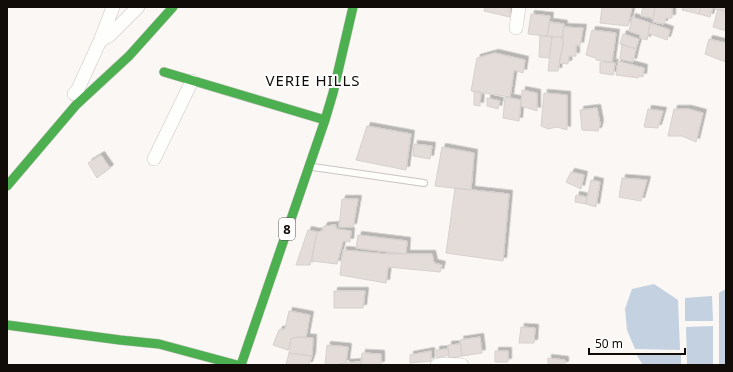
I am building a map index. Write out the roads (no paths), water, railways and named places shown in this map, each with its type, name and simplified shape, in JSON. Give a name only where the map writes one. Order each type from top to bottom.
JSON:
[{"type":"street","points":[[7,186],[13,173],[76,105],[113,7]]},
{"type":"street","points":[[100,41],[110,35],[138,7]]},
{"type":"street","points":[[80,93],[129,56],[173,7]]},
{"type":"street","name":"8","points":[[241,365],[334,93],[353,7]]},
{"type":"street","points":[[516,28],[519,7]]},
{"type":"street","points":[[164,72],[325,120]]},
{"type":"street","points":[[154,159],[192,81]]},
{"type":"street","points":[[7,325],[159,344],[237,365]]},
{"type":"street","points":[[437,365],[462,365]]},
{"type":"lane","points":[[309,166],[424,183]]},
{"type":"water","points":[[654,284],[678,300],[680,350],[635,349],[627,330],[625,309],[632,289]]},
{"type":"water","points":[[726,289],[726,365],[719,365],[719,293]]},
{"type":"water","points":[[712,296],[713,321],[685,321],[685,298]]},
{"type":"water","points":[[713,326],[713,365],[687,365],[686,327]]},
{"type":"water","points":[[636,354],[681,355],[681,365],[643,365]]},
{"type":"district","name":"VERIE HILLS","points":[[313,81]]}]
